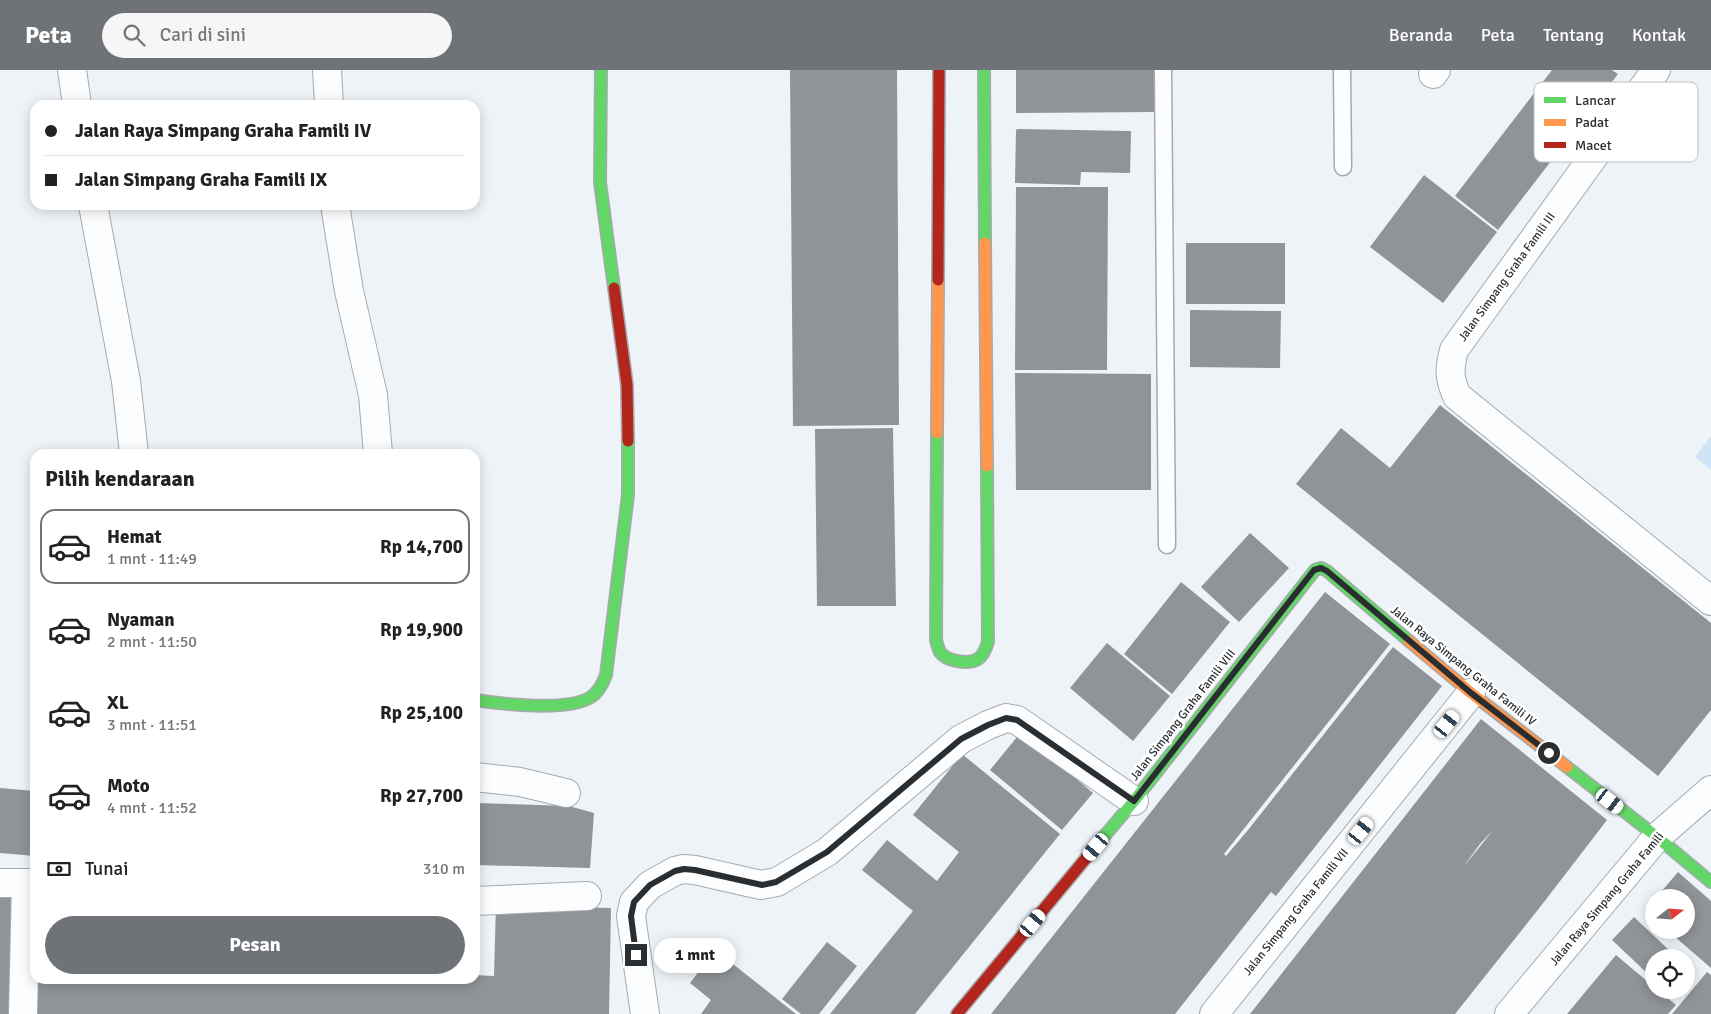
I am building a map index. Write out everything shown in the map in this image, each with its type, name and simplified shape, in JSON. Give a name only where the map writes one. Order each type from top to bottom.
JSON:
[{"type":"street","points":[[72,70],[76,100]]},
{"type":"street","points":[[328,70],[329,100]]},
{"type":"street","points":[[480,700],[506,703],[576,703],[589,698],[602,688],[606,675],[628,495],[627,385],[600,182],[601,70]]},
{"type":"street","points":[[939,70],[936,640],[944,657],[960,661],[973,661],[979,659],[988,642],[984,70]]},
{"type":"street","name":"Jalan Simpang Graha Famili III","points":[[1647,82],[1656,70]]},
{"type":"street","name":"Jalan Simpang Graha Famili III","points":[[1590,162],[1454,350],[1449,367],[1451,383],[1457,396],[1711,601]]},
{"type":"street","points":[[94,210],[126,381],[133,449]]},
{"type":"street","points":[[336,210],[349,291],[373,395],[378,449]]},
{"type":"street","name":"Jalan Raya Simpang Graha Famili IV","points":[[1314,570],[1321,568],[1327,571],[1471,693],[1657,837],[1711,882]]},
{"type":"street","name":"Jalan Simpang Graha Famili VIII","points":[[957,1014],[1134,801],[1314,570]]},
{"type":"street","name":"Jalan Simpang Graha Famili VII","points":[[1214,1014],[1471,693]]},
{"type":"street","points":[[645,1014],[631,916],[634,902],[650,885],[675,871],[684,869],[762,885],[776,882],[827,852],[961,739],[988,725],[1006,718],[1017,720],[1134,801]]},
{"type":"street","points":[[480,778],[520,782],[566,792]]},
{"type":"street","name":"Jalan Raya Simpang Graha Famili","points":[[1509,1014],[1657,837],[1711,790]]},
{"type":"street","points":[[20,883],[23,1014]]},
{"type":"street","points":[[480,901],[587,896]]},
{"type":"lane","points":[[1163,70],[1167,545]]},
{"type":"lane","points":[[1342,70],[1343,167]]},
{"type":"shaded area","points":[[1711,436],[1711,470],[1695,457]]},
{"type":"building","points":[[790,70],[897,70],[899,425],[793,426]]},
{"type":"building","points":[[1016,70],[1154,70],[1155,112],[1016,113]]},
{"type":"building","points":[[1552,70],[1612,70],[1618,74],[1612,82],[1543,82]]},
{"type":"building","points":[[1534,93],[1534,162],[1550,162],[1498,230],[1455,196]]},
{"type":"building","points":[[1016,130],[1131,131],[1130,173],[1081,172],[1080,185],[1015,183]]},
{"type":"building","points":[[1424,175],[1497,232],[1443,303],[1370,247]]},
{"type":"building","points":[[1016,187],[1108,187],[1107,370],[1015,370]]},
{"type":"building","points":[[1186,243],[1285,243],[1285,304],[1186,304]]},
{"type":"building","points":[[1190,310],[1281,311],[1280,368],[1190,367]]},
{"type":"building","points":[[1015,373],[1151,374],[1151,490],[1016,490]]},
{"type":"building","points":[[1440,405],[1711,623],[1711,710],[1658,776],[1296,484],[1341,428],[1390,468]]},
{"type":"building","points":[[893,428],[896,606],[817,606],[815,429]]},
{"type":"building","points":[[1250,533],[1289,568],[1239,622],[1201,587]]},
{"type":"building","points":[[1181,582],[1230,622],[1172,694],[1124,654]]},
{"type":"building","points":[[1325,592],[1390,644],[1224,854],[1226,856],[1248,830],[1393,647],[1442,686],[1364,785],[1276,896],[1271,892],[1175,1014],[991,1014]]},
{"type":"building","points":[[1107,643],[1170,696],[1133,741],[1070,688]]},
{"type":"building","points":[[1481,719],[1607,820],[1455,1014],[1250,1014]],"holes":[[[1493,830],[1463,867],[1480,844]]]},
{"type":"building","points":[[1021,732],[1093,793],[1062,830],[990,770]]},
{"type":"building","points":[[962,754],[1060,834],[915,1014],[830,1014],[913,911],[862,870],[887,840],[937,881],[959,852],[913,815]]},
{"type":"building","points":[[0,788],[30,791],[30,856],[0,853]]},
{"type":"building","points":[[480,803],[569,806],[594,813],[590,868],[480,865]]},
{"type":"building","points":[[1678,872],[1711,901],[1711,968],[1695,954],[1695,949],[1689,949],[1677,939],[1695,939],[1695,889],[1664,889]]},
{"type":"building","points":[[0,891],[24,891],[20,1014],[0,1014]]},
{"type":"building","points":[[496,905],[611,908],[609,1014],[25,1014],[34,984],[480,984],[480,975],[494,976]]},
{"type":"building","points":[[1634,917],[1645,927],[1645,939],[1657,939],[1668,949],[1645,949],[1645,971],[1612,940]]},
{"type":"building","points":[[827,942],[857,966],[819,1014],[801,1014],[782,999]]},
{"type":"building","points":[[715,950],[796,1014],[701,1014],[711,1000],[690,983]]},
{"type":"building","points":[[1616,955],[1645,979],[1645,999],[1669,999],[1676,1005],[1668,1014],[1567,1014]]},
{"type":"building","points":[[1707,972],[1711,975],[1711,1014],[1672,1014],[1684,999],[1695,999],[1695,986]]},
{"type":"traffic: fast","points":[[601,70],[600,182],[614,288]]},
{"type":"traffic: fast","points":[[984,70],[985,243]]},
{"type":"traffic: fast","points":[[937,433],[936,640],[939,650],[943,655],[952,660],[963,662],[978,659],[983,654],[988,642],[987,466]]},
{"type":"traffic: fast","points":[[480,701],[551,706],[581,702],[591,697],[600,687],[606,675],[628,495],[628,441]]},
{"type":"traffic: fast","points":[[1101,840],[1134,801],[1315,570],[1321,568],[1327,571],[1409,641]]},
{"type":"traffic: fast","points":[[1567,767],[1711,882]]},
{"type":"traffic: slow","points":[[985,243],[987,466]]},
{"type":"traffic: slow","points":[[937,433],[938,280]]},
{"type":"traffic: slow","points":[[1409,641],[1471,693],[1567,767]]},
{"type":"traffic: jam","points":[[938,280],[939,70]]},
{"type":"traffic: jam","points":[[614,288],[627,385],[628,441]]},
{"type":"traffic: jam","points":[[957,1014],[1101,840]]},
{"type":"route","points":[[636,955],[631,916],[634,902],[650,885],[675,871],[684,869],[762,885],[776,882],[827,852],[961,739],[1006,718],[1017,720],[1134,801],[1314,570],[1321,568],[1327,571],[1471,693],[1549,753]]}]
